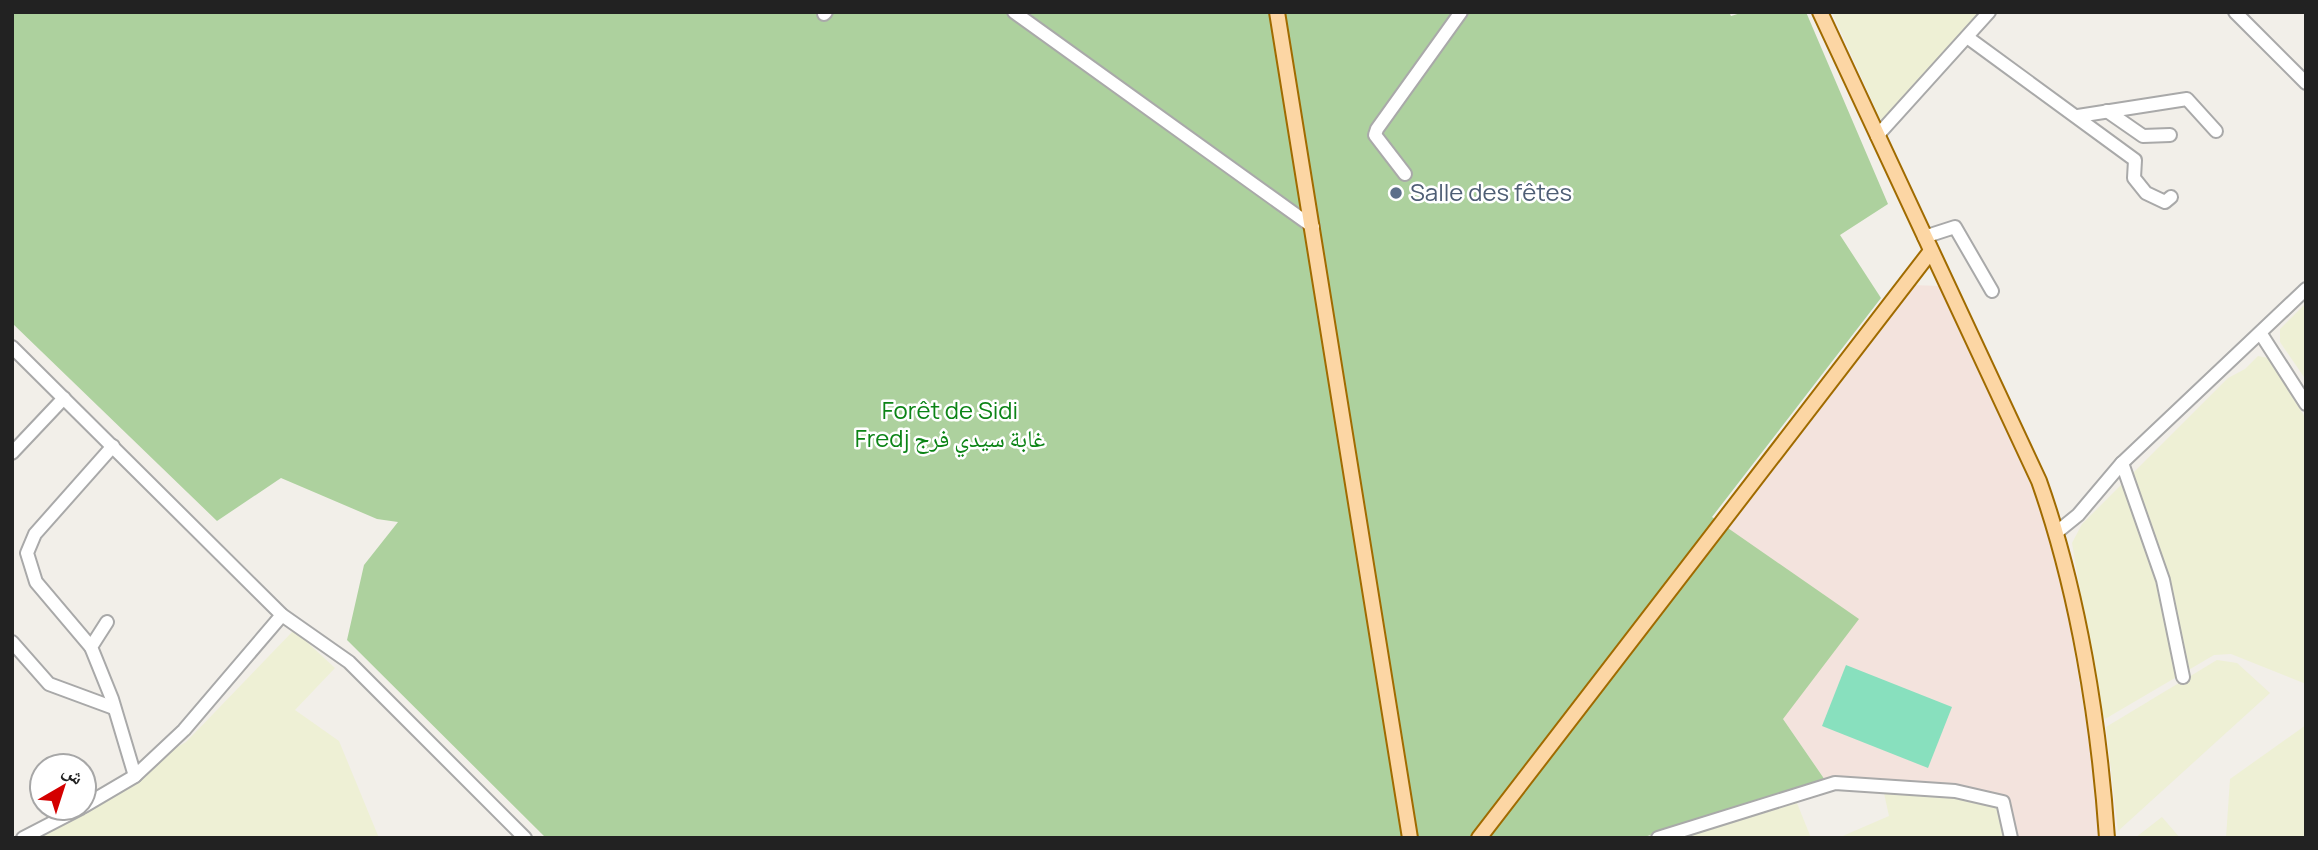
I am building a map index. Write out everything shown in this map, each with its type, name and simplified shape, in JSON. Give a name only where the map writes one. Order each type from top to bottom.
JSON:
[{"type":"main road","points":[[1277,12],[1410,838]]},
{"type":"main road","points":[[1819,12],[2039,481],[2057,533],[2085,672],[2104,791],[2107,838]]},
{"type":"main road","points":[[1479,838],[1931,251]]},
{"type":"street","points":[[1014,12],[1313,227]]},
{"type":"street","points":[[1405,174],[1376,135],[1377,129],[1461,12]]},
{"type":"street","points":[[1877,136],[1989,12]]},
{"type":"street","points":[[2235,12],[2306,83]]},
{"type":"street","points":[[1967,37],[2135,160],[2137,185],[2165,202],[2171,197]]},
{"type":"street","points":[[2078,116],[2187,99],[2216,131]]},
{"type":"street","points":[[2108,111],[2143,136],[2170,135]]},
{"type":"street","points":[[1924,237],[1955,227],[1992,291]]},
{"type":"street","points":[[2057,533],[2078,515],[2122,463],[2306,289]]},
{"type":"street","points":[[2261,334],[2306,404]]},
{"type":"street","points":[[12,347],[282,615],[329,645],[349,662],[525,838]]},
{"type":"street","points":[[12,453],[64,398]]},
{"type":"street","points":[[113,446],[35,534],[27,554],[36,582],[91,647],[135,776]]},
{"type":"street","points":[[2122,463],[2163,580],[2183,677]]},
{"type":"street","points":[[98,798],[135,776],[184,730],[282,615]]},
{"type":"street","points":[[91,647],[107,622]]},
{"type":"street","points":[[12,642],[49,684],[114,708]]},
{"type":"street","points":[[1658,838],[1835,783],[1955,791],[2003,802],[2011,838]]},
{"type":"street","points":[[23,838],[54,822]]},
{"type":"shaded area","points":[[1912,285],[1939,286],[2040,505],[2061,573],[2099,798],[2102,838],[2016,838],[2009,803],[1825,780],[1783,719],[1724,526]]},
{"type":"green space","name":"Forêt de Sidi Fredj غابة سيدي فرج","points":[[12,12],[1729,12],[1731,16],[1744,12],[1806,12],[1888,204],[1840,235],[1881,298],[1712,517],[1859,619],[1783,719],[1825,780],[1641,838],[546,838],[347,640],[364,565],[398,522],[377,519],[281,478],[217,521],[12,323]]},
{"type":"green space","points":[[1832,12],[1984,12],[1883,125]]},
{"type":"green space","points":[[2306,303],[2306,380],[2280,342],[2280,329]]},
{"type":"green space","points":[[2258,356],[2268,358],[2306,419],[2306,684],[2231,654],[2214,655],[2105,719],[2100,710],[2072,543],[2082,524],[2228,378],[2245,369]]},
{"type":"green space","points":[[294,630],[335,668],[295,710],[339,741],[379,838],[19,838],[47,822],[98,822],[98,793],[186,742]]},
{"type":"green space","points":[[2217,660],[2237,663],[2270,693],[2118,831],[2106,727]]},
{"type":"green space","points":[[1846,665],[1952,707],[1928,768],[1822,726]]},
{"type":"green space","points":[[2306,725],[2306,838],[2226,838],[2230,779]]},
{"type":"green space","points":[[1882,784],[1997,804],[2003,838],[1838,838],[1889,816]]},
{"type":"green space","points":[[1797,803],[1811,838],[1682,838]]},
{"type":"green space","points":[[2162,817],[2180,838],[2135,838]]},
{"type":"place","name":"Salle des fêtes","points":[[1396,193]]}]
